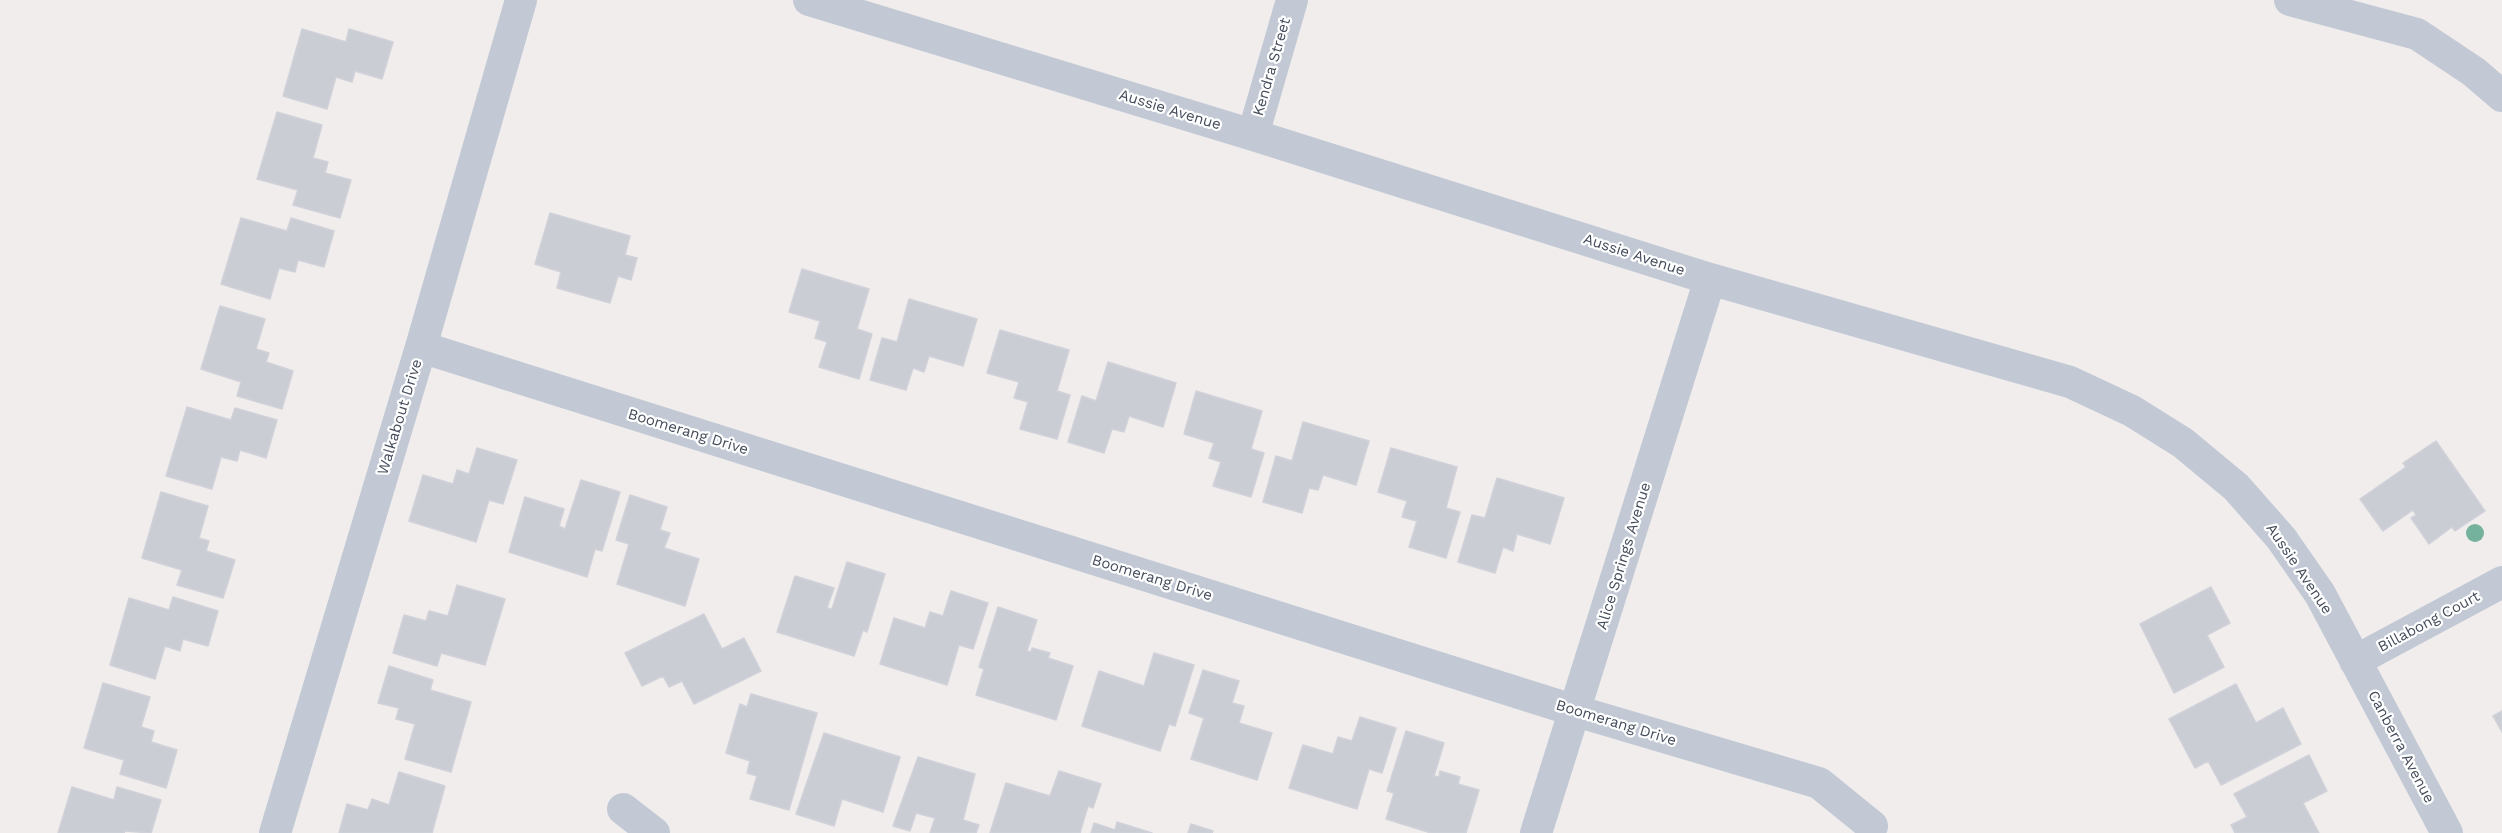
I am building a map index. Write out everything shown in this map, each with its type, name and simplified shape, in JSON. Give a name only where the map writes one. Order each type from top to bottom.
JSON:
[{"type":"street","name":"Walkabout Drive","points":[[275,833],[421,347],[521,0]]},
{"type":"street","name":"Aussie Avenue","points":[[809,0],[1253,135],[1710,279],[2070,382],[2132,411],[2183,443],[2236,487],[2282,538],[2320,594],[2355,661]]},
{"type":"street","name":"Kendra Street","points":[[1253,135],[1292,0]]},
{"type":"street","points":[[2290,0],[2417,34],[2474,72],[2502,96]]},
{"type":"street","name":"Alice Springs Avenue","points":[[1536,833],[1710,279]]},
{"type":"street","name":"Boomerang Drive","points":[[421,347],[1576,711],[1819,783],[1872,826]]},
{"type":"street","name":"Billabong Court","points":[[2355,661],[2502,582]]},
{"type":"street","name":"Canberra Avenue","points":[[2355,661],[2447,833]]},
{"type":"street","points":[[622,809],[654,833]]},
{"type":"building","points":[[302,29],[346,42],[349,29],[393,42],[382,79],[355,71],[352,82],[336,77],[327,109],[283,96]]},
{"type":"building","points":[[277,112],[322,125],[313,158],[328,162],[325,173],[351,180],[340,218],[293,205],[298,190],[257,179]]},
{"type":"building","points":[[550,213],[630,236],[625,255],[637,258],[631,280],[618,276],[610,303],[557,288],[561,272],[535,264]]},
{"type":"building","points":[[241,218],[287,231],[291,218],[334,231],[324,267],[298,260],[295,272],[279,268],[270,299],[221,284]]},
{"type":"building","points":[[802,269],[869,289],[857,329],[872,334],[859,379],[819,367],[827,342],[815,338],[820,321],[789,312]]},
{"type":"building","points":[[909,299],[977,319],[963,366],[929,356],[924,372],[913,368],[906,390],[870,380],[882,338],[897,342]]},
{"type":"building","points":[[220,306],[265,319],[256,349],[269,353],[266,362],[293,371],[282,409],[237,396],[241,382],[201,369]]},
{"type":"building","points":[[1000,330],[1069,350],[1057,391],[1070,395],[1057,439],[1020,429],[1028,402],[1014,398],[1019,382],[987,373]]},
{"type":"building","points":[[1108,362],[1176,383],[1163,427],[1129,416],[1124,432],[1112,429],[1104,453],[1068,442],[1082,396],[1096,401]]},
{"type":"building","points":[[1196,391],[1262,411],[1251,449],[1264,453],[1251,497],[1213,486],[1221,462],[1209,458],[1214,443],[1184,434]]},
{"type":"building","points":[[187,407],[231,420],[235,408],[277,420],[266,458],[240,450],[237,461],[221,457],[212,489],[166,476]]},
{"type":"building","points":[[1303,422],[1369,441],[1356,485],[1323,475],[1318,490],[1309,488],[1302,513],[1263,502],[1276,456],[1292,461]]},
{"type":"building","points":[[2436,441],[2485,511],[2455,531],[2452,527],[2429,544],[2411,518],[2416,515],[2413,510],[2383,531],[2360,499],[2406,467],[2403,463]]},
{"type":"building","points":[[477,448],[517,460],[503,504],[489,500],[476,542],[409,521],[423,475],[453,484],[457,470],[469,474]]},
{"type":"building","points":[[1391,448],[1457,467],[1446,508],[1460,512],[1446,558],[1409,547],[1417,521],[1402,517],[1407,501],[1378,492]]},
{"type":"building","points":[[1497,478],[1564,498],[1550,544],[1517,534],[1513,551],[1503,547],[1495,573],[1458,562],[1472,515],[1485,518]]},
{"type":"building","points":[[581,480],[620,492],[602,551],[595,549],[587,577],[509,552],[525,497],[564,509],[559,526],[565,529]]},
{"type":"building","points":[[161,492],[208,506],[199,538],[209,541],[206,551],[235,560],[223,598],[177,585],[182,570],[142,558]]},
{"type":"building","points":[[630,495],[667,507],[660,530],[670,533],[664,548],[699,559],[685,606],[617,584],[629,544],[616,540]]},
{"type":"building","points":[[847,562],[885,574],[867,632],[863,630],[854,656],[777,632],[795,576],[834,588],[827,608],[832,609]]},
{"type":"building","points":[[457,585],[505,599],[485,665],[441,653],[437,666],[393,653],[404,615],[426,621],[429,611],[448,616]]},
{"type":"building","points":[[2211,587],[2230,623],[2207,635],[2224,667],[2174,693],[2140,624]]},
{"type":"building","points":[[951,591],[988,603],[973,649],[959,645],[947,685],[880,664],[894,618],[925,628],[930,612],[943,616]]},
{"type":"building","points":[[173,597],[218,611],[208,646],[183,639],[180,651],[165,646],[155,679],[110,665],[129,598],[169,610]]},
{"type":"building","points":[[998,607],[1037,620],[1027,651],[1031,652],[1032,648],[1050,653],[1048,658],[1073,666],[1056,720],[976,695],[984,669],[979,667]]},
{"type":"building","points":[[704,614],[722,649],[744,638],[761,671],[694,704],[682,681],[669,687],[663,676],[642,686],[625,653]]},
{"type":"building","points":[[1154,653],[1194,665],[1175,726],[1169,724],[1160,751],[1082,726],[1099,671],[1144,686]]},
{"type":"building","points":[[389,666],[433,680],[430,690],[471,702],[451,772],[405,759],[415,724],[396,719],[399,708],[378,703]]},
{"type":"building","points":[[1203,670],[1239,681],[1232,703],[1244,706],[1239,723],[1272,733],[1257,780],[1191,759],[1204,718],[1189,713]]},
{"type":"building","points":[[103,683],[150,697],[141,727],[154,731],[151,742],[177,750],[166,788],[120,774],[124,760],[84,748]]},
{"type":"building","points":[[2236,684],[2256,723],[2283,708],[2301,744],[2221,785],[2208,761],[2195,768],[2169,719]]},
{"type":"building","points":[[751,694],[817,713],[789,810],[750,799],[757,776],[747,773],[750,761],[726,753],[740,704],[747,707]]},
{"type":"building","points":[[2502,711],[2502,732],[2493,716]]},
{"type":"building","points":[[1360,717],[1396,728],[1382,773],[1369,769],[1357,809],[1289,788],[1303,745],[1333,754],[1338,737],[1352,741]]},
{"type":"building","points":[[1406,731],[1444,743],[1434,776],[1439,777],[1440,771],[1460,777],[1458,784],[1479,790],[1466,833],[1431,833],[1386,819],[1394,793],[1387,791]]},
{"type":"building","points":[[824,733],[900,757],[883,812],[842,799],[834,826],[796,814]]},
{"type":"building","points":[[2309,755],[2327,791],[2303,803],[2319,833],[2235,833],[2231,825],[2247,817],[2234,794]]},
{"type":"building","points":[[918,757],[975,774],[963,820],[979,825],[976,833],[930,833],[935,818],[916,813],[910,831],[893,826]]},
{"type":"building","points":[[1059,771],[1101,784],[1093,808],[1088,806],[1080,833],[990,833],[1006,783],[1050,796]]},
{"type":"building","points":[[399,772],[445,786],[432,833],[339,833],[347,804],[368,810],[372,799],[389,805]]},
{"type":"building","points":[[72,787],[114,800],[117,787],[161,800],[151,833],[125,831],[124,833],[58,833]]},
{"type":"building","points":[[1117,822],[1152,833],[1091,833],[1094,823],[1115,830]]},
{"type":"building","points":[[1191,824],[1213,831],[1212,833],[1188,833]]}]
